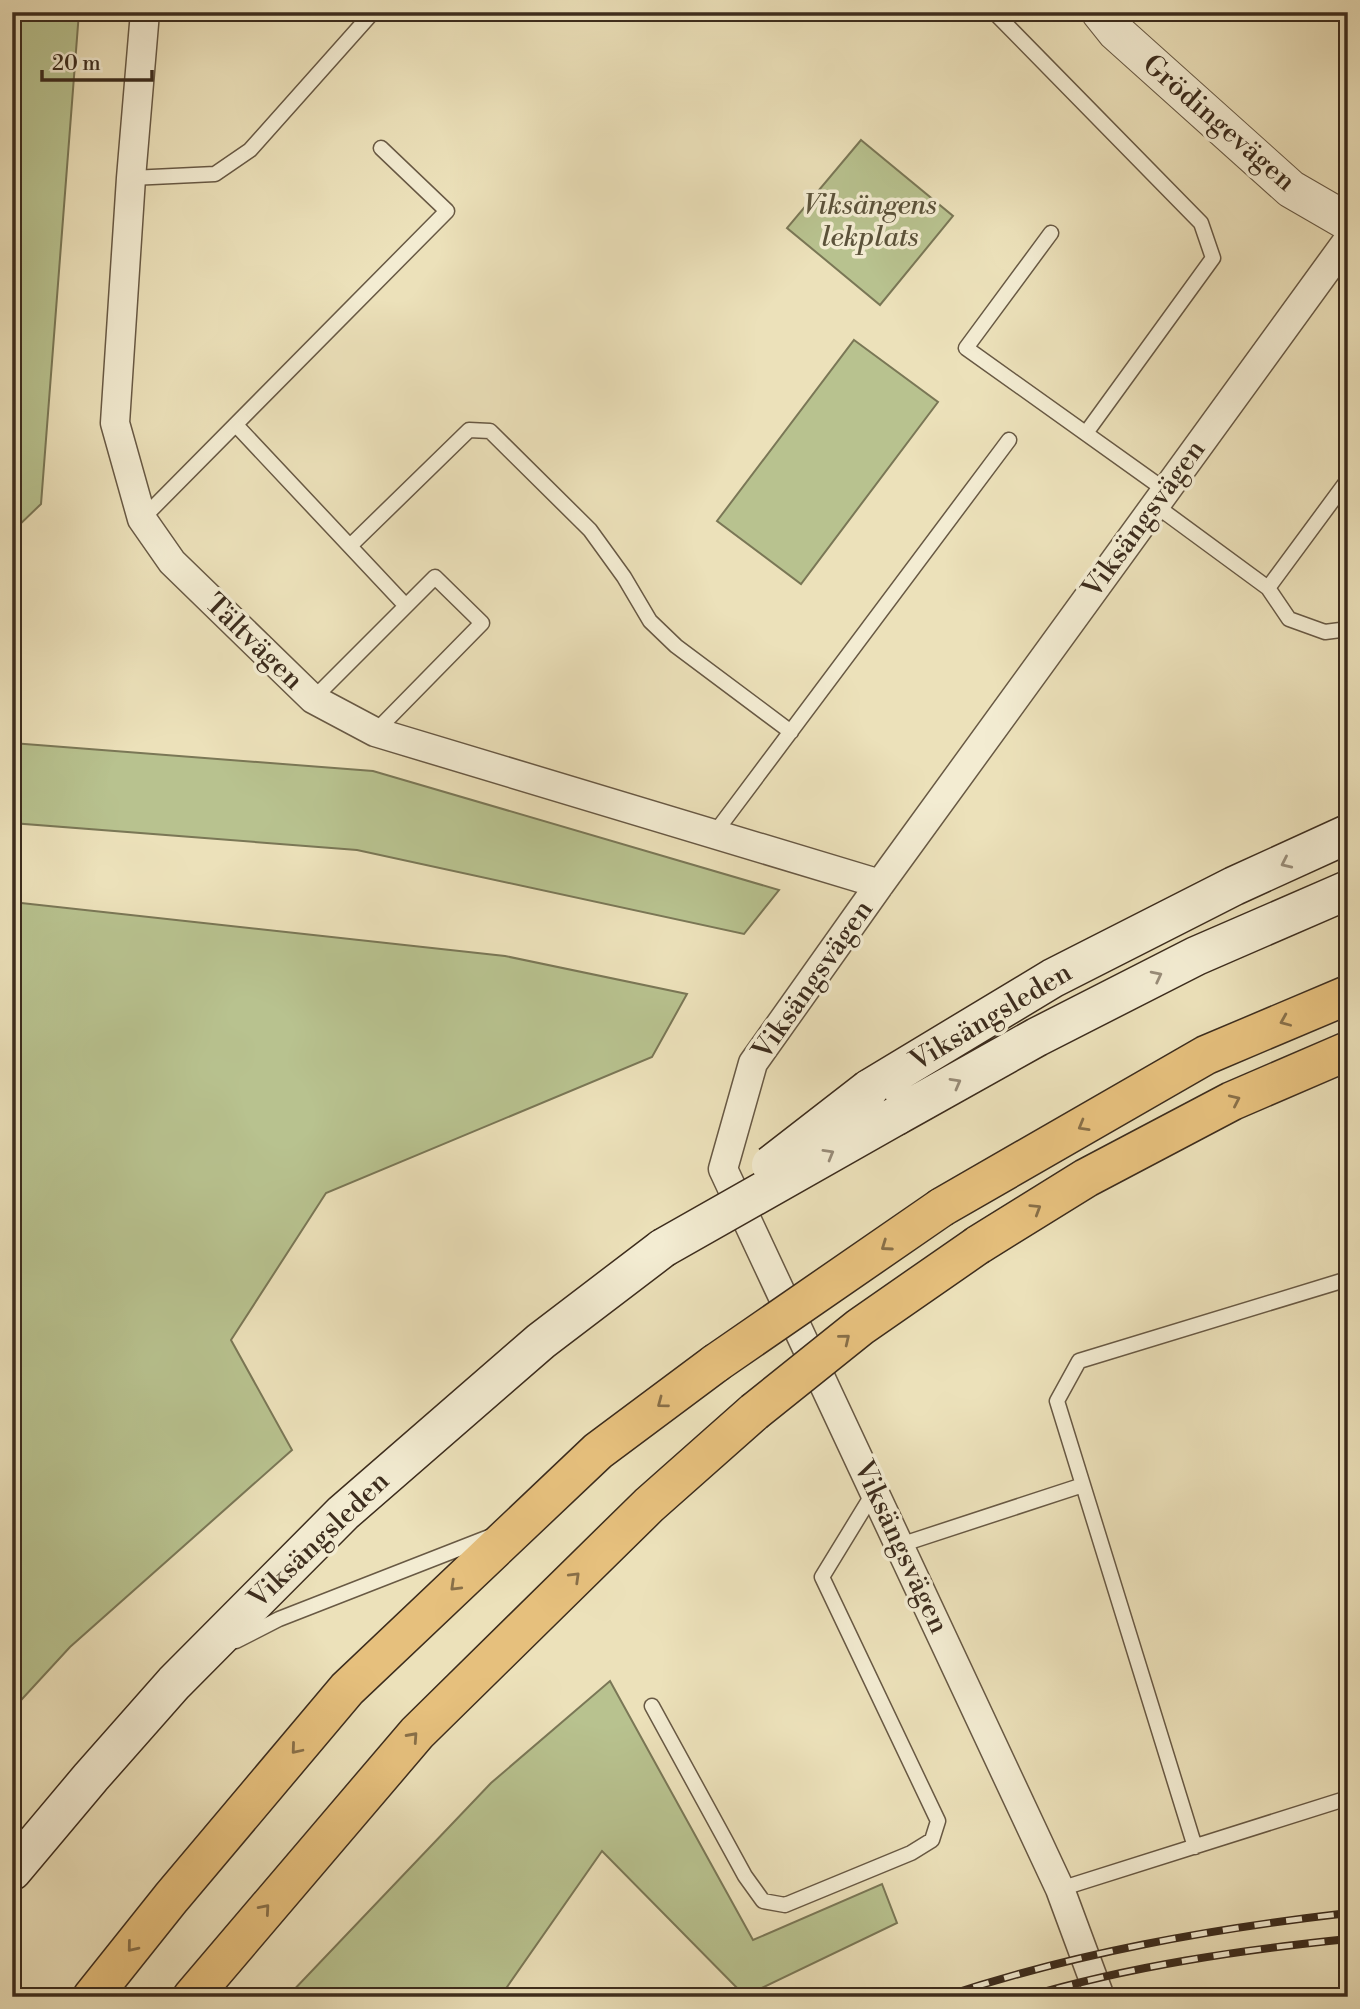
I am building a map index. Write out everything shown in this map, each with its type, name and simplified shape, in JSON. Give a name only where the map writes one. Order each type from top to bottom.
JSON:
[{"type":"highway","points":[[92,1997],[171,1898],[347,1689],[598,1451],[716,1363],[942,1207],[1206,1055],[1348,995]]},
{"type":"highway","points":[[192,1997],[417,1732],[649,1505],[754,1412],[860,1327],[978,1245],[1086,1178],[1232,1101],[1348,1051]]},
{"type":"main road","name":"Viksängsleden","points":[[12,1871],[91,1777],[197,1660],[343,1513],[541,1341],[869,1089],[1053,978],[1234,886],[1348,834]]},
{"type":"main road","name":"Viksängsleden","points":[[663,1248],[1037,1038],[1196,956],[1348,890]]},
{"type":"street","name":"Tältvägen","points":[[145,12],[115,424],[142,519],[172,562],[313,699],[375,732],[880,884]]},
{"type":"street","name":"Grödingevägen","points":[[1100,12],[1116,32],[1291,189],[1348,222]]},
{"type":"street","name":"Viksängsvägen","points":[[1100,1997],[1060,1889],[723,1168],[753,1063],[1348,240]]},
{"type":"lane","points":[[131,178],[215,174],[250,150],[373,12]]},
{"type":"lane","points":[[994,12],[1201,223],[1213,258],[1086,433]]},
{"type":"lane","points":[[142,519],[447,211],[381,148]]},
{"type":"lane","points":[[1051,233],[966,348],[1086,433],[1268,588],[1289,619],[1325,632],[1348,629]]},
{"type":"lane","points":[[236,425],[406,606]]},
{"type":"lane","points":[[350,546],[469,430],[490,431],[590,530],[624,577],[650,621],[676,646],[791,732]]},
{"type":"lane","points":[[714,834],[1009,440]]},
{"type":"lane","points":[[1268,588],[1348,481]]},
{"type":"lane","points":[[313,699],[435,578],[482,623],[375,732]]},
{"type":"lane","points":[[1195,1846],[1056,1401],[1079,1361],[1348,1279]]},
{"type":"lane","points":[[900,1545],[1083,1485]]},
{"type":"lane","points":[[652,1706],[745,1876],[763,1901],[785,1905],[911,1853],[932,1840],[939,1821],[822,1577],[875,1490]]},
{"type":"lane","points":[[197,1660],[279,1619],[516,1527]]},
{"type":"lane","points":[[1060,1889],[1348,1798]]},
{"type":"green space","points":[[12,12],[79,12],[41,504],[12,532]]},
{"type":"green space","name":"Viksängens lekplats","points":[[861,140],[953,216],[880,305],[787,228]]},
{"type":"green space","points":[[854,340],[938,402],[801,584],[717,521]]},
{"type":"green space","points":[[12,743],[373,771],[779,890],[744,934],[357,850],[12,823]]},
{"type":"green space","points":[[12,902],[505,956],[687,994],[652,1057],[326,1193],[231,1340],[292,1450],[70,1647],[12,1710]]},
{"type":"green space","points":[[610,1681],[753,1940],[882,1884],[897,1923],[745,1996],[602,1851],[500,1997],[287,1997],[491,1783]]},
{"type":"railway","points":[[943,1997],[993,1981],[1143,1944],[1348,1913]]},
{"type":"railway","points":[[1026,1997],[1105,1976],[1186,1960],[1348,1939]]}]
